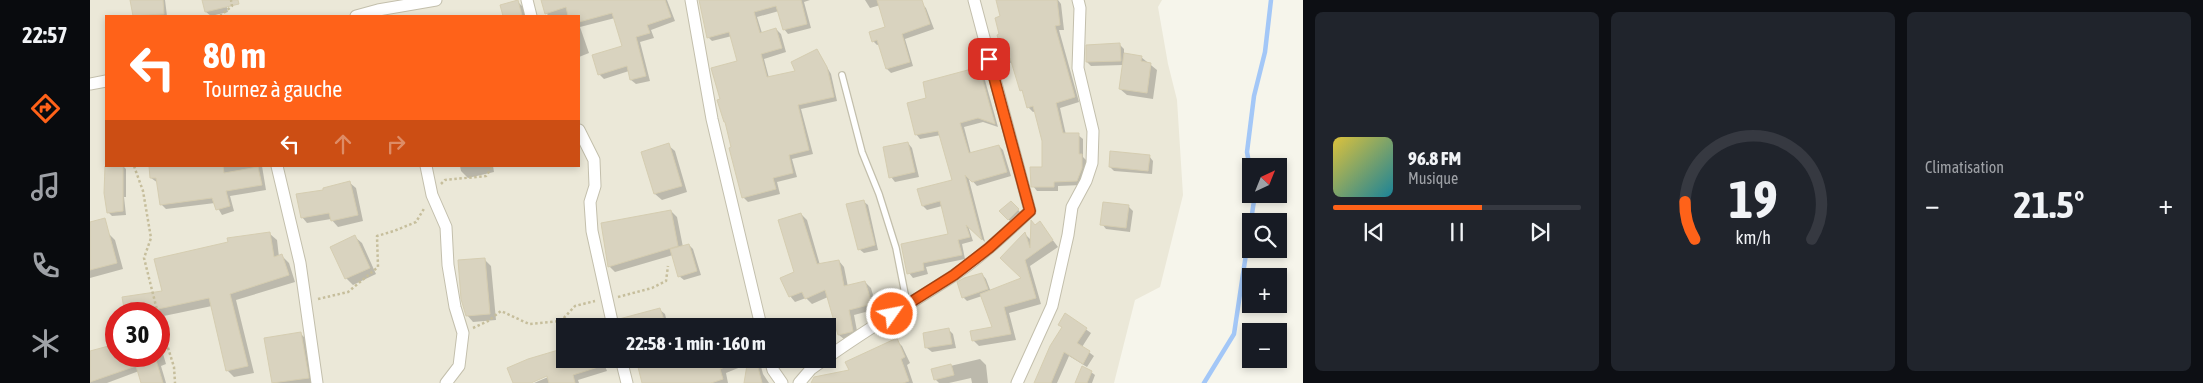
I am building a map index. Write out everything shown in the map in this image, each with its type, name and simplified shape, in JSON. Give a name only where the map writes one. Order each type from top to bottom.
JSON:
[{"type":"street","points":[[359,15],[378,9],[436,0]]},
{"type":"street","points":[[527,0],[531,15]]},
{"type":"street","points":[[692,0],[712,119],[759,318]]},
{"type":"street","points":[[836,351],[954,275],[989,248],[1030,211],[974,0]]},
{"type":"street","points":[[1017,383],[1052,306],[1068,235],[1072,207],[1086,181],[1092,163],[1093,131],[1078,68],[1080,8],[1078,0]]},
{"type":"street","points":[[90,84],[105,81]]},
{"type":"street","points":[[580,132],[594,160],[595,186],[590,202],[592,221],[611,318]]},
{"type":"street","points":[[278,167],[300,262],[317,383]]},
{"type":"street","points":[[426,167],[432,195],[446,227],[448,265],[455,307],[463,333],[459,366],[446,383]]},
{"type":"street","points":[[623,368],[627,383]]},
{"type":"street","points":[[772,368],[782,383]]},
{"type":"street","points":[[799,383],[812,368]]},
{"type":"lane","points":[[842,75],[862,152],[879,194],[896,248],[907,304]]},
{"type":"path","points":[[221,15],[232,6],[231,0]]},
{"type":"path","points":[[134,167],[143,191],[150,238],[144,258],[155,302]]},
{"type":"path","points":[[306,302],[348,292],[378,267],[377,236],[416,222],[432,195],[445,180],[486,176],[492,167]]},
{"type":"path","points":[[463,333],[488,321],[501,311],[529,324],[562,320],[575,306],[606,298],[630,295],[652,288],[666,280],[668,266]]},
{"type":"path","points":[[170,354],[174,367],[175,383]]},
{"type":"shaded area","points":[[90,0],[1162,0],[1158,7],[1168,64],[1177,100],[1183,195],[1160,287],[1135,300],[1114,383],[90,383]]},
{"type":"building","points":[[130,0],[163,0],[164,14],[133,15]]},
{"type":"building","points":[[202,0],[238,0],[239,4],[205,12]]},
{"type":"building","points":[[518,0],[522,15],[503,15],[500,5]]},
{"type":"building","points":[[541,0],[665,0],[671,17],[647,25],[650,33],[636,37],[646,76],[630,80],[627,66],[598,75],[592,55],[622,46],[612,13],[580,22],[580,15],[568,15],[566,7],[545,14]]},
{"type":"building","points":[[699,0],[801,0],[807,24],[783,30],[776,6],[754,12],[760,33],[776,28],[782,48],[761,54],[767,77],[795,71],[791,62],[817,49],[827,67],[834,97],[798,105],[809,150],[789,155],[793,173],[773,178],[776,189],[742,198],[729,148],[731,147],[725,122],[717,100],[720,99],[711,68],[737,61],[729,32],[707,38]]},
{"type":"building","points":[[877,0],[922,0],[930,24],[902,34],[910,62],[886,69],[877,40],[872,42],[869,32],[885,27]]},
{"type":"building","points":[[996,0],[1057,0],[1060,25],[1055,26],[1075,97],[1056,103],[1063,133],[1079,133],[1079,154],[1082,154],[1082,168],[1077,181],[1054,182],[1054,187],[1031,187],[1030,167],[1042,167],[1042,141],[1033,106],[1027,108],[1010,58],[1004,59],[997,35],[999,34],[995,18],[1000,16]]},
{"type":"building","points":[[1120,43],[1121,61],[1086,62],[1086,45]]},
{"type":"building","points":[[1124,53],[1142,56],[1141,61],[1151,63],[1147,93],[1119,89]]},
{"type":"building","points":[[979,67],[995,124],[978,118],[960,123],[969,153],[999,145],[1007,172],[972,182],[965,175],[982,240],[966,225],[970,237],[958,240],[962,255],[923,263],[924,270],[907,274],[901,244],[948,234],[940,201],[922,206],[917,189],[952,180],[938,131],[915,135],[907,103],[926,98],[923,82]]},
{"type":"building","points":[[908,142],[915,172],[889,178],[883,147]]},
{"type":"building","points":[[669,143],[682,186],[654,194],[641,152]]},
{"type":"building","points":[[1110,151],[1150,155],[1148,171],[1109,167]]},
{"type":"building","points":[[105,166],[123,167],[123,211],[107,213],[104,193]]},
{"type":"building","points":[[149,167],[223,167],[224,173],[258,167],[262,185],[226,191],[230,206],[216,210],[212,198],[160,205],[156,178],[150,178]]},
{"type":"building","points":[[350,181],[358,215],[331,221],[329,213],[301,218],[296,194],[323,190],[323,188]]},
{"type":"building","points":[[864,200],[875,245],[858,250],[846,204]]},
{"type":"building","points":[[1011,201],[1019,209],[1008,220],[999,211]]},
{"type":"building","points":[[1103,202],[1129,205],[1126,228],[1100,225]]},
{"type":"building","points":[[671,210],[678,246],[608,267],[601,223]]},
{"type":"building","points":[[801,213],[817,264],[839,260],[844,286],[865,281],[872,304],[849,310],[853,331],[838,335],[836,318],[833,318],[825,290],[805,299],[802,292],[789,297],[780,278],[794,272],[778,220]]},
{"type":"building","points":[[105,218],[117,263],[90,270],[90,222]]},
{"type":"building","points":[[1031,220],[1035,225],[1040,221],[1053,240],[1025,260],[1036,298],[1004,307],[1011,334],[972,341],[970,331],[992,327],[980,294],[1021,278],[1000,258],[1025,232],[1030,248]]},
{"type":"building","points":[[270,232],[274,257],[282,254],[289,275],[230,294],[248,366],[226,371],[209,298],[170,306],[170,302],[123,302],[122,297],[162,291],[154,259],[228,242],[227,238]]},
{"type":"building","points":[[355,235],[370,268],[345,279],[330,247]]},
{"type":"building","points":[[689,244],[697,271],[678,277],[670,249]]},
{"type":"building","points":[[485,258],[490,314],[466,316],[461,299],[458,260]]},
{"type":"building","points":[[982,273],[988,289],[962,298],[957,282]]},
{"type":"building","points":[[660,308],[663,318],[623,318]]},
{"type":"building","points":[[1065,313],[1087,328],[1077,343],[1090,351],[1083,364],[1064,352],[1051,383],[1034,383],[1050,346],[1062,327],[1058,325]]},
{"type":"building","points":[[949,328],[952,344],[925,348],[923,333]]},
{"type":"building","points":[[301,332],[309,378],[272,383],[264,338]]},
{"type":"building","points":[[897,338],[905,357],[901,359],[909,381],[903,383],[811,383],[814,377],[849,370],[845,362]]},
{"type":"building","points":[[105,347],[105,367],[133,367],[90,382],[90,351]]},
{"type":"building","points":[[556,351],[556,368],[595,368],[573,375],[575,383],[549,383],[547,376],[531,383],[513,383],[507,368]]},
{"type":"building","points":[[951,364],[954,375],[934,380],[931,369]]},
{"type":"building","points":[[1082,366],[1092,371],[1087,383],[1075,383]]},
{"type":"building","points":[[136,367],[158,367],[163,383],[141,383]]},
{"type":"building","points":[[638,368],[722,368],[720,369],[723,379],[711,383],[642,383]]},
{"type":"building","points":[[746,368],[758,368],[762,383],[744,383]]},
{"type":"waterway","points":[[1248,158],[1247,152],[1254,96],[1265,52],[1271,0]]},
{"type":"waterway","points":[[1204,383],[1234,334],[1254,203]]},
{"type":"route","points":[[892,314],[954,275],[989,248],[1030,211],[989,59]]}]
